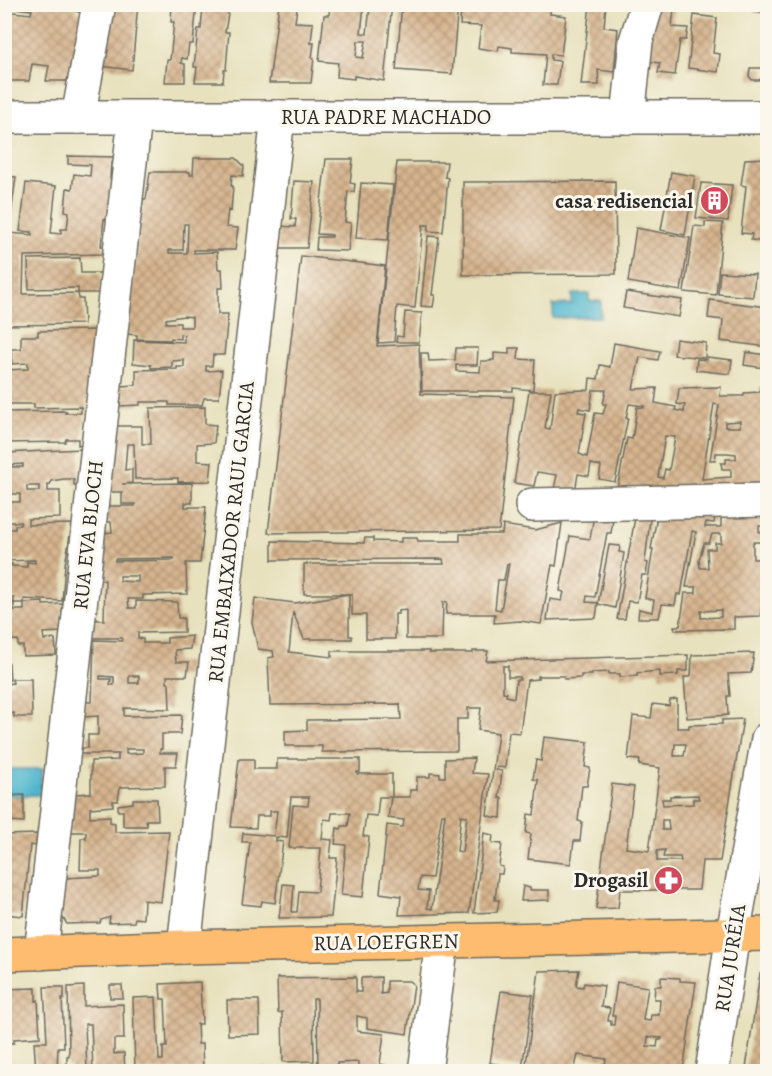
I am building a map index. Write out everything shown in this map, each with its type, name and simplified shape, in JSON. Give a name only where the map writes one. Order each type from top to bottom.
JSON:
[{"type":"main road","name":"RUA LOEFGREN","points":[[4,954],[184,947],[768,934]]},
{"type":"street","points":[[78,117],[99,4]]},
{"type":"street","points":[[628,117],[636,41],[647,4]]},
{"type":"street","name":"RUA PADRE MACHADO","points":[[4,117],[768,117]]},
{"type":"street","name":"RUA EMBAIXADOR RAUL GARCIA","points":[[184,947],[278,117]]},
{"type":"street","name":"RUA EVA BLOCH","points":[[41,953],[135,118]]},
{"type":"street","points":[[532,506],[768,500]]},
{"type":"street","name":"RUA JURÉIA","points":[[712,1071],[733,934],[768,739]]},
{"type":"street","points":[[425,1071],[442,941]]},
{"type":"water","points":[[572,294],[589,294],[589,301],[601,301],[601,317],[553,318],[553,305],[572,304]]},
{"type":"water","points":[[4,769],[43,769],[40,795],[5,796]]},
{"type":"building","points":[[7,4],[76,4],[75,11],[85,14],[67,81],[46,81],[49,66],[32,64],[29,81],[4,81],[4,11],[31,14],[32,10],[7,7]]},
{"type":"building","points":[[118,4],[138,4],[132,70],[100,66],[110,7],[118,7]]},
{"type":"building","points":[[172,4],[197,4],[193,44],[189,44],[187,59],[182,58],[181,63],[185,64],[185,82],[165,82],[174,22],[171,22]]},
{"type":"building","points":[[205,4],[225,4],[229,8],[225,32],[229,32],[223,82],[195,82],[197,67],[194,67],[198,29],[201,29]]},
{"type":"building","points":[[279,4],[308,4],[307,8],[297,8],[295,22],[313,23],[311,43],[314,43],[312,58],[314,58],[311,83],[269,83]]},
{"type":"building","points":[[330,4],[362,4],[364,6],[361,33],[367,34],[370,6],[382,8],[383,4],[392,4],[384,81],[354,76],[354,79],[337,77],[338,63],[319,61],[324,15],[329,15]],"holes":[[[358,41],[366,41],[363,58],[356,57]]]},
{"type":"building","points":[[402,4],[458,4],[452,74],[396,70]]},
{"type":"building","points":[[461,4],[551,4],[550,14],[566,16],[561,55],[551,54],[551,60],[560,61],[557,85],[543,85],[546,54],[512,52],[512,48],[499,46],[498,51],[478,48],[481,26],[460,25]]},
{"type":"building","points":[[590,4],[606,4],[604,27],[618,29],[614,72],[598,70],[599,85],[581,85]]},
{"type":"building","points":[[652,4],[671,4],[670,7],[674,8],[672,27],[688,28],[686,40],[680,40],[675,75],[658,73],[660,63],[646,61]]},
{"type":"building","points":[[755,4],[768,4],[768,14],[754,12]]},
{"type":"building","points":[[694,15],[717,18],[713,53],[720,54],[718,72],[688,68]]},
{"type":"building","points":[[750,68],[764,68],[764,76],[759,80],[752,80],[749,76]]},
{"type":"building","points":[[68,156],[116,157],[115,164],[111,163],[110,178],[113,179],[108,220],[104,219],[101,246],[105,247],[104,254],[24,256],[23,294],[78,293],[79,299],[83,299],[84,324],[4,325],[4,262],[6,262],[9,233],[32,235],[32,232],[20,231],[26,183],[56,186],[51,233],[61,234],[61,229],[67,229],[69,212],[65,211],[67,188],[72,189],[74,174],[90,176],[91,165],[68,164]]},
{"type":"building","points":[[194,158],[236,158],[244,166],[243,176],[232,175],[231,211],[228,210],[226,227],[238,228],[235,250],[194,250],[194,253],[217,252],[218,269],[222,269],[223,288],[218,288],[218,314],[228,314],[224,355],[213,355],[212,366],[206,366],[206,371],[222,370],[219,398],[204,398],[202,405],[140,402],[140,405],[119,406],[121,386],[136,385],[136,370],[184,367],[184,360],[172,361],[172,367],[151,368],[151,365],[133,363],[134,340],[184,342],[184,335],[180,334],[180,339],[171,338],[171,340],[137,339],[137,335],[127,334],[143,199],[146,199],[150,172],[190,172],[190,175],[193,175]],"holes":[[[184,224],[188,224],[187,253],[169,253],[169,250],[183,250]],[[192,317],[192,327],[180,327],[180,323],[166,323],[166,319]]]},
{"type":"building","points":[[768,158],[768,242],[751,240],[752,234],[741,233],[746,186],[741,185],[745,159]]},
{"type":"building","points":[[326,159],[353,159],[350,183],[355,184],[354,192],[348,191],[345,222],[351,223],[348,251],[316,250],[317,237],[332,237],[332,235],[317,234]]},
{"type":"building","points":[[397,162],[447,162],[445,177],[448,178],[443,232],[428,231],[429,225],[423,225],[415,308],[397,306],[394,342],[378,343]]},
{"type":"building","points":[[671,172],[695,176],[685,235],[661,230]]},
{"type":"building","points":[[4,176],[16,177],[11,214],[8,213],[6,230],[4,230]]},
{"type":"building","points":[[294,181],[314,182],[307,248],[277,248],[279,226],[295,227],[296,219],[291,219]]},
{"type":"building","points":[[615,181],[616,274],[463,275],[463,182]]},
{"type":"building","points":[[361,183],[393,185],[388,240],[356,238]]},
{"type":"building","name":"casa redisencial","points":[[701,183],[732,185],[728,221],[696,218]]},
{"type":"building","points":[[705,222],[723,223],[716,295],[684,292],[694,226],[705,227]]},
{"type":"building","points":[[636,228],[690,238],[681,291],[628,282]]},
{"type":"building","points":[[428,236],[439,237],[432,295],[435,295],[433,307],[421,306]]},
{"type":"building","points":[[301,256],[385,266],[377,346],[419,344],[421,394],[514,397],[499,530],[268,533]]},
{"type":"building","points":[[80,258],[81,273],[102,273],[100,293],[78,293],[78,288],[29,289],[28,259]]},
{"type":"building","points":[[720,272],[755,274],[753,297],[718,294]]},
{"type":"building","points":[[626,292],[682,300],[679,317],[623,308]]},
{"type":"building","points":[[710,300],[768,307],[768,347],[721,341],[723,320],[708,318]]},
{"type":"building","points":[[405,312],[422,313],[419,342],[396,342],[397,336],[403,337]]},
{"type":"building","points":[[95,330],[82,444],[78,445],[78,439],[66,439],[65,442],[4,443],[4,412],[66,411],[65,413],[81,413],[81,407],[34,408],[34,404],[6,404],[4,370],[28,369],[28,363],[12,364],[11,349],[21,349],[21,336],[38,336],[38,331]]},
{"type":"building","points":[[676,339],[706,343],[705,358],[674,355]]},
{"type":"building","points":[[614,343],[660,351],[658,360],[640,357],[633,389],[657,388],[655,403],[676,407],[675,410],[684,412],[685,405],[677,404],[679,388],[721,387],[720,396],[744,396],[744,393],[760,392],[760,387],[768,387],[768,493],[616,495],[627,438],[632,439],[637,407],[644,408],[644,406],[629,404],[615,482],[599,479],[601,466],[591,464],[589,476],[578,474],[575,492],[554,489],[557,475],[537,472],[534,486],[514,483],[529,391],[551,391],[545,428],[550,429],[555,391],[589,390],[590,378],[598,379],[600,365],[610,367]],"holes":[[[593,390],[606,390],[603,414],[595,413],[587,457],[579,454],[586,413],[578,412],[579,408],[590,410]],[[714,404],[719,405],[710,460],[715,460],[716,453],[736,454],[736,459],[726,459],[726,463],[721,463],[722,469],[731,469],[731,477],[702,479]],[[740,421],[740,427],[725,427],[725,422]],[[665,436],[675,437],[669,470],[665,469],[663,478],[658,477]]]},
{"type":"building","points":[[456,348],[478,348],[477,365],[456,365],[456,371],[480,372],[481,361],[494,360],[494,353],[509,354],[509,348],[519,348],[518,359],[535,360],[533,390],[513,388],[513,391],[422,391],[421,353],[428,353],[429,361],[455,360]]},
{"type":"building","points":[[746,352],[766,355],[764,368],[744,365]]},
{"type":"building","points":[[707,357],[732,360],[730,374],[696,370],[697,359],[707,360]]},
{"type":"building","points":[[205,407],[205,424],[216,425],[214,443],[197,444],[197,461],[212,462],[210,481],[178,482],[178,478],[135,479],[134,444],[127,444],[125,470],[132,469],[132,483],[122,484],[192,483],[192,503],[185,503],[185,507],[206,507],[200,563],[186,563],[187,594],[143,595],[143,599],[128,599],[129,608],[136,608],[136,601],[177,602],[178,618],[184,618],[184,632],[138,633],[138,638],[143,639],[143,643],[167,643],[167,638],[192,636],[190,649],[175,650],[176,662],[189,662],[187,676],[167,676],[170,709],[124,708],[124,716],[182,715],[180,734],[162,734],[162,749],[160,749],[160,753],[178,753],[176,766],[165,766],[165,786],[120,787],[118,801],[113,801],[113,806],[90,808],[90,817],[110,816],[110,822],[115,823],[115,832],[169,831],[161,902],[144,900],[143,919],[135,918],[134,922],[109,923],[110,917],[101,920],[100,923],[67,924],[61,915],[65,878],[100,876],[100,870],[80,870],[81,838],[86,838],[86,832],[70,832],[74,794],[91,793],[91,761],[118,760],[118,754],[79,754],[79,748],[88,748],[88,735],[98,735],[98,716],[83,717],[85,702],[92,702],[94,640],[122,641],[122,638],[92,638],[94,620],[104,620],[105,580],[100,580],[101,562],[104,533],[112,532],[111,522],[105,522],[107,506],[135,506],[135,504],[122,504],[122,492],[109,492],[116,426],[142,426],[142,444],[151,444],[150,408]],"holes":[[[174,558],[174,560],[115,561],[115,559]],[[120,576],[138,576],[138,582],[120,581]],[[100,676],[114,677],[114,685],[110,685],[111,679],[100,679]],[[129,676],[139,676],[139,683],[129,683]],[[126,749],[143,749],[143,753],[126,754]]]},
{"type":"building","points":[[81,449],[77,485],[74,485],[74,479],[64,479],[51,481],[48,485],[48,491],[60,491],[60,518],[28,519],[28,525],[72,524],[62,601],[24,599],[24,603],[14,603],[14,598],[4,597],[4,563],[27,567],[27,562],[35,563],[35,560],[4,561],[4,529],[15,529],[15,525],[20,525],[21,522],[4,522],[4,502],[20,502],[20,494],[4,494],[4,467],[23,467],[23,464],[8,465],[7,453]],"holes":[[[27,486],[39,486],[39,491],[27,491]]]},
{"type":"building","points":[[721,509],[768,509],[768,526],[759,526],[759,532],[768,531],[768,542],[753,542],[753,559],[768,559],[768,573],[760,616],[734,617],[734,629],[675,630],[674,626],[680,626],[685,593],[696,593],[696,587],[686,587],[696,532],[692,531],[681,595],[677,594],[675,605],[662,604],[659,618],[638,618],[639,609],[652,612],[654,600],[645,598],[658,511],[716,510],[714,523],[706,522],[705,527],[721,527]],"holes":[[[712,534],[721,534],[721,543],[715,543],[715,549],[707,549],[708,568],[700,568],[699,560],[704,543],[709,543]],[[721,610],[721,617],[701,618],[701,611]]]},
{"type":"building","points":[[651,511],[645,562],[648,563],[646,575],[642,575],[637,602],[628,601],[625,619],[617,619],[636,512]]},
{"type":"building","points":[[614,513],[611,533],[607,533],[595,597],[587,596],[586,602],[598,603],[596,618],[547,620],[550,599],[562,601],[564,592],[560,591],[570,536],[590,539],[594,515]]},
{"type":"building","points":[[562,523],[556,566],[552,565],[541,624],[520,621],[494,623],[495,614],[446,614],[447,602],[443,602],[442,639],[406,639],[406,610],[395,614],[395,639],[366,639],[366,615],[352,615],[352,594],[304,594],[304,564],[444,564],[443,559],[272,560],[272,541],[364,543],[365,538],[373,538],[373,541],[401,542],[401,538],[417,538],[418,541],[460,541],[460,534],[502,534],[503,525],[535,530]],"holes":[[[507,564],[509,564],[501,610],[495,609],[498,580],[504,580]]]},
{"type":"building","points":[[609,545],[620,546],[619,552],[624,553],[615,608],[598,604]]},
{"type":"building","points":[[349,594],[349,636],[352,636],[352,639],[304,639],[293,612],[289,652],[332,657],[332,651],[473,653],[473,651],[488,651],[486,661],[688,655],[688,671],[678,671],[678,675],[660,676],[660,671],[620,677],[620,674],[609,674],[609,672],[581,675],[581,678],[538,676],[538,679],[527,680],[520,733],[509,732],[505,768],[497,767],[496,770],[502,771],[499,798],[502,798],[501,818],[492,817],[487,815],[498,733],[478,730],[481,708],[468,708],[468,719],[457,719],[457,751],[322,752],[322,746],[285,746],[285,731],[307,730],[307,720],[401,719],[400,704],[270,705],[268,658],[274,657],[273,651],[258,649],[252,622],[255,598],[295,603]],"holes":[[[503,666],[508,666],[508,677],[520,677],[520,680],[516,680],[514,698],[506,696],[507,693],[503,692]]]},
{"type":"building","points":[[43,602],[43,605],[63,604],[60,632],[43,633],[44,640],[55,639],[56,655],[23,656],[23,646],[18,646],[18,640],[4,641],[4,604],[14,603],[14,610],[24,610],[24,603]]},
{"type":"building","points":[[754,653],[751,673],[728,674],[730,696],[727,696],[728,715],[687,718],[684,677],[691,675],[692,655]]},
{"type":"building","points":[[4,663],[9,663],[10,680],[4,680]]},
{"type":"building","points":[[12,679],[31,679],[32,717],[14,717],[14,713],[4,714],[4,684],[13,683]]},
{"type":"building","points":[[677,699],[677,728],[689,728],[689,725],[722,724],[722,720],[743,719],[720,861],[702,861],[699,890],[620,890],[618,908],[596,909],[612,784],[634,787],[626,848],[649,851],[660,768],[639,765],[640,760],[628,759],[633,716],[651,718],[653,704],[669,706],[670,700]],"holes":[[[675,744],[686,744],[684,756],[674,756]],[[698,795],[699,799],[693,799],[693,804],[663,805],[662,799],[670,799],[670,796]],[[662,820],[668,820],[669,830],[662,830]],[[665,850],[663,857],[680,857],[681,861],[657,861],[657,851]]]},
{"type":"building","points":[[544,737],[588,742],[585,767],[590,768],[587,786],[582,786],[578,821],[582,822],[580,841],[574,841],[571,864],[528,859],[531,834],[526,833],[528,814],[534,815],[538,780],[533,779],[536,760],[541,761]]},
{"type":"building","points":[[474,758],[472,773],[488,774],[469,913],[399,915],[401,896],[380,893],[387,825],[403,827],[404,820],[388,818],[391,797],[379,797],[377,816],[366,815],[363,836],[369,837],[363,897],[341,895],[346,845],[335,844],[337,828],[348,826],[350,813],[332,813],[331,820],[324,819],[322,839],[332,840],[330,858],[337,858],[331,917],[279,918],[283,884],[294,885],[292,912],[297,912],[299,891],[317,892],[321,848],[289,848],[293,805],[308,806],[309,797],[291,797],[287,838],[276,837],[276,841],[283,842],[275,903],[262,901],[261,906],[242,904],[250,842],[242,842],[243,833],[274,836],[277,811],[270,811],[270,816],[257,816],[256,828],[231,827],[239,759],[254,759],[254,769],[277,769],[277,759],[360,759],[360,772],[357,774],[392,774],[392,797],[410,797],[410,790],[417,790],[417,777],[430,777],[430,773],[445,777],[445,759]],"holes":[[[442,814],[445,814],[432,909],[427,908],[429,891],[418,890],[420,877],[432,878]],[[461,815],[467,816],[462,852],[457,851]]]},
{"type":"building","points":[[24,795],[24,822],[7,821],[6,796]]},
{"type":"building","points":[[133,799],[157,799],[158,820],[146,820],[147,826],[123,826],[123,811],[118,811],[118,805],[133,803]]},
{"type":"building","points":[[484,833],[493,835],[492,843],[502,844],[499,866],[503,867],[502,874],[498,874],[495,900],[499,900],[497,912],[474,913]]},
{"type":"building","points":[[37,834],[36,846],[30,845],[23,916],[4,914],[4,835]]},
{"type":"building","points":[[523,886],[530,890],[549,890],[549,900],[521,901]]},
{"type":"building","points":[[768,967],[768,1071],[746,1068],[760,974]]},
{"type":"building","points":[[579,970],[576,986],[583,987],[584,983],[604,986],[601,1007],[610,1008],[608,1021],[611,1021],[611,1025],[614,1025],[615,1016],[612,1016],[617,982],[648,987],[643,1020],[650,1021],[651,1015],[659,1015],[660,999],[654,999],[655,986],[661,986],[661,977],[696,982],[683,1071],[604,1071],[606,1059],[578,1055],[574,1071],[525,1071],[539,971]],"holes":[[[648,1037],[662,1038],[658,1040],[657,1047],[647,1046]]]},
{"type":"building","points":[[356,977],[356,992],[361,992],[361,978],[381,977],[381,994],[387,993],[387,981],[409,981],[414,985],[407,1034],[367,1028],[367,1018],[357,1016],[357,1031],[384,1034],[380,1064],[385,1065],[384,1071],[358,1071],[358,1062],[337,1063],[337,1068],[325,1068],[325,1071],[318,1071],[317,999],[313,999],[314,1061],[283,1062],[282,1012],[278,1013],[277,978]]},
{"type":"building","points":[[200,982],[202,1024],[197,1024],[198,1044],[202,1044],[203,1070],[135,1071],[133,998],[156,997],[159,1060],[163,1060],[163,1047],[167,1047],[165,999],[161,999],[160,984]]},
{"type":"building","points":[[110,985],[122,985],[123,998],[110,998]]},
{"type":"building","points":[[84,986],[84,1006],[123,1004],[124,1039],[114,1039],[114,1054],[124,1053],[125,1071],[93,1071],[91,1024],[85,1024],[87,1071],[71,1071],[71,1066],[67,1066],[67,1056],[69,1056],[68,987]]},
{"type":"building","points":[[44,987],[64,987],[64,999],[62,999],[64,1047],[58,1047],[57,1071],[36,1071],[34,1042],[47,1042]]},
{"type":"building","points":[[36,988],[40,1037],[14,1039],[14,1043],[7,1043],[7,1032],[4,1032],[4,989]]},
{"type":"building","points":[[501,991],[533,995],[522,1068],[490,1063]]},
{"type":"building","points":[[227,1000],[259,1000],[260,1034],[228,1035]]},
{"type":"building","points":[[265,1067],[265,1071],[250,1071],[251,1068]]},
{"type":"place","name":"casa redisencial","points":[[714,201]]},
{"type":"place","name":"Drogasil","points":[[669,880]]}]
